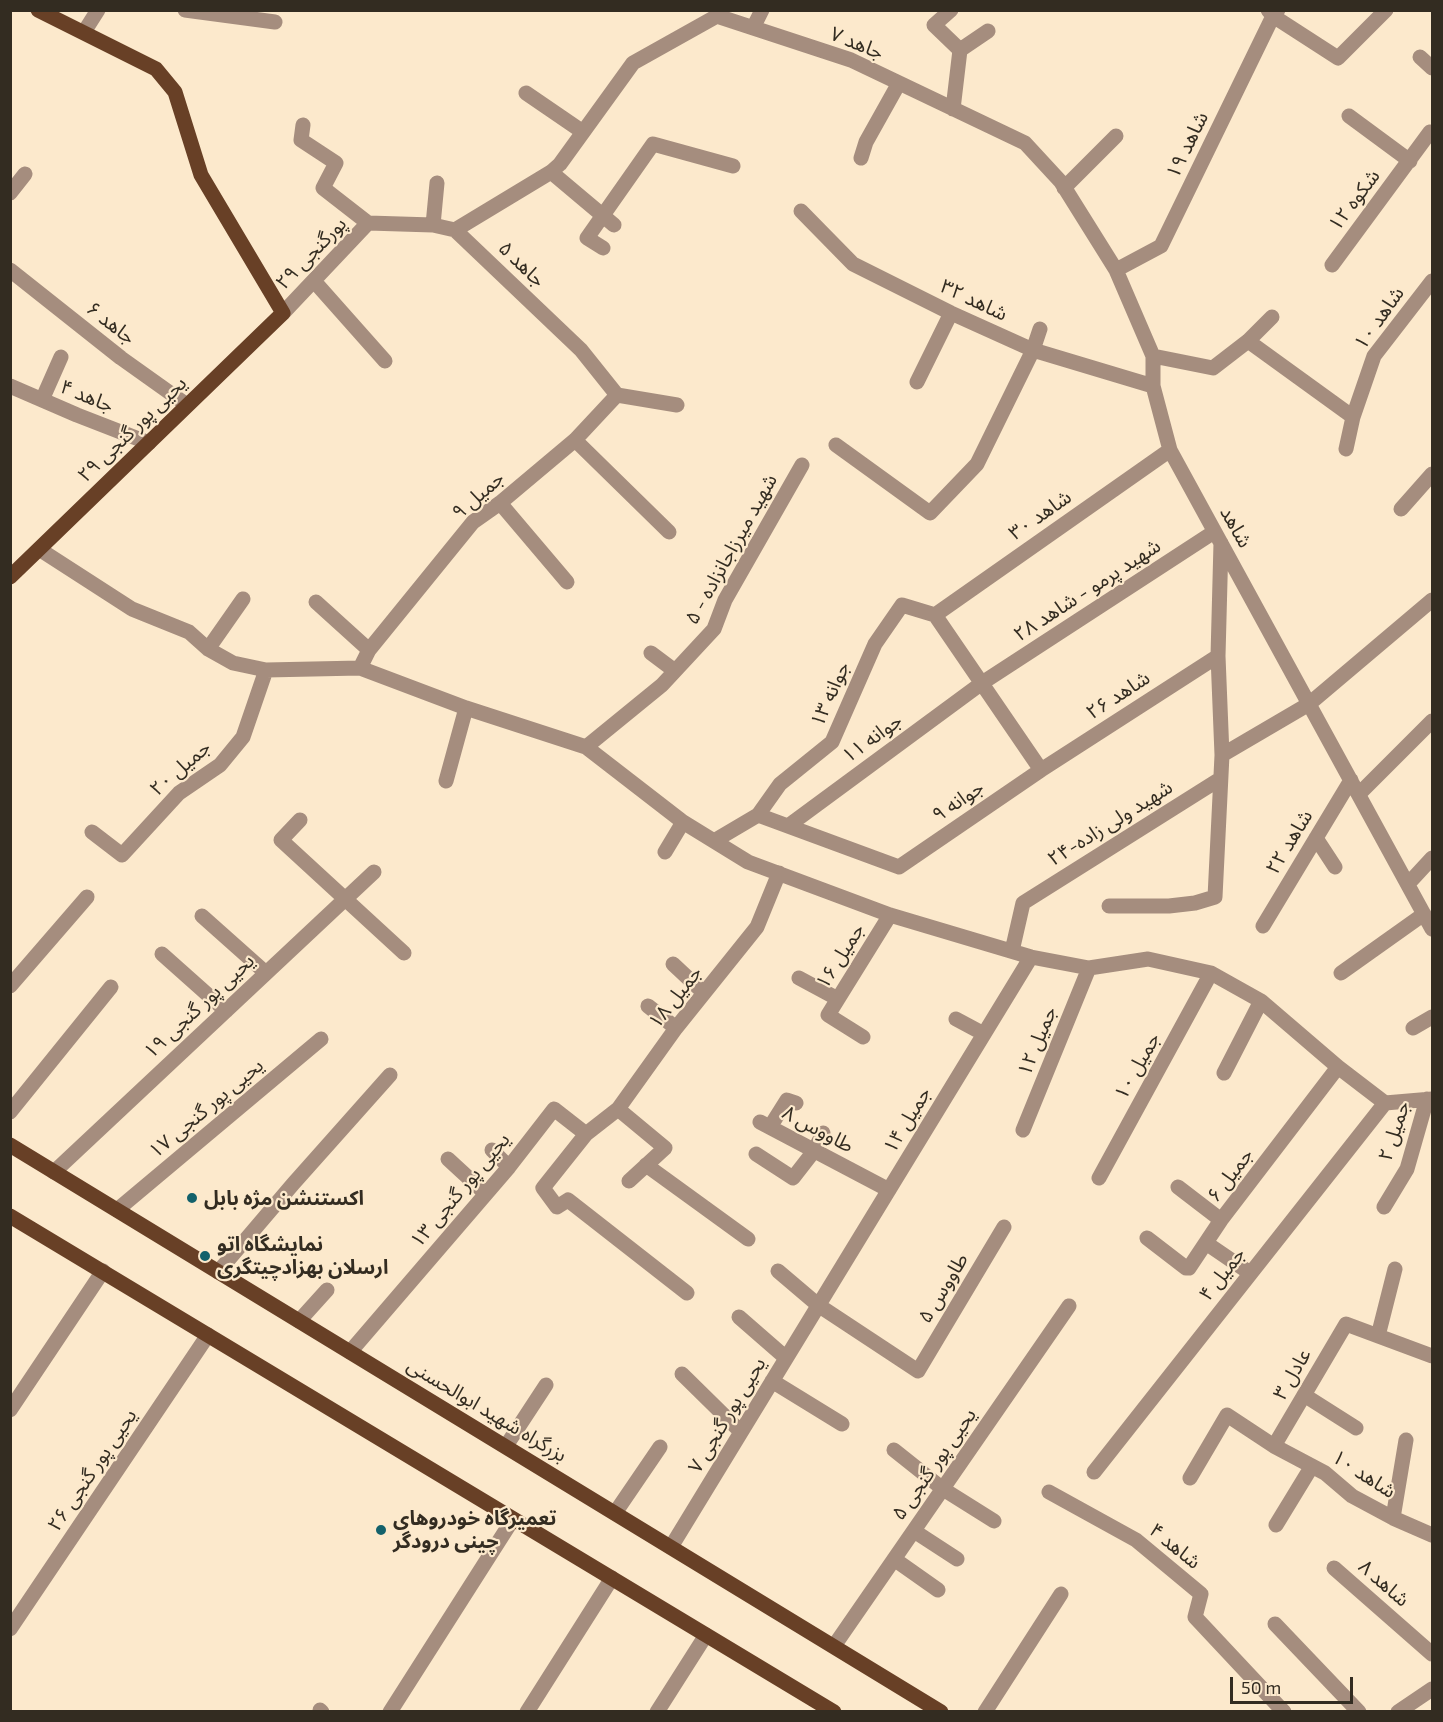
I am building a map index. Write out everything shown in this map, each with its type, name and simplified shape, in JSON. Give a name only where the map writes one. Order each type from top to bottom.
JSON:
[{"type":"main road","points":[[38,10],[156,69],[175,92],[201,176],[283,313]]},
{"type":"main road","name":"یحیی پور گنجی ۲۹","points":[[10,577],[283,313]]},
{"type":"main road","name":"بزرگراه شهید ابوالحسنی","points":[[10,1145],[941,1712]]},
{"type":"main road","points":[[10,1216],[834,1712]]},
{"type":"street","points":[[84,32],[98,10]]},
{"type":"street","points":[[185,10],[275,22]]},
{"type":"street","points":[[753,27],[762,10]]},
{"type":"street","points":[[951,10],[934,25],[960,50]]},
{"type":"street","points":[[1273,12],[1338,58],[1386,10]]},
{"type":"street","name":"شاهد ۱۹","points":[[1116,270],[1161,246],[1273,12]]},
{"type":"street","name":"جاهد ۷","points":[[455,230],[551,172],[560,164],[633,63],[717,16],[851,60],[1025,143]]},
{"type":"street","points":[[953,109],[960,50],[988,31]]},
{"type":"street","points":[[1420,57],[1432,68]]},
{"type":"street","points":[[861,158],[866,142],[899,83]]},
{"type":"street","points":[[526,93],[583,132]]},
{"type":"street","points":[[1348,116],[1410,161]]},
{"type":"street","points":[[303,125],[301,140],[336,163],[323,188],[368,223],[433,225],[455,230]]},
{"type":"street","name":"شکوه ۱۲","points":[[1332,265],[1430,132],[1432,134]]},
{"type":"street","points":[[1064,188],[1116,136]]},
{"type":"street","name":"شاهد","points":[[1025,143],[1061,182],[1116,270],[1153,356],[1153,386],[1170,450],[1432,929]]},
{"type":"street","points":[[603,248],[586,238],[609,221],[653,144],[733,166]]},
{"type":"street","points":[[551,172],[609,221]]},
{"type":"street","points":[[10,193],[25,174]]},
{"type":"street","points":[[433,225],[437,183]]},
{"type":"street","name":"شاهد ۳۲","points":[[801,211],[853,264],[951,313],[1033,350],[1153,386]]},
{"type":"street","name":"پورگنجی ۲۹","points":[[283,313],[368,223]]},
{"type":"street","name":"جاهد ۵","points":[[455,230],[581,350],[616,395]]},
{"type":"street","name":"جاهد ۶","points":[[10,270],[121,358],[187,405]]},
{"type":"street","points":[[314,281],[384,361]]},
{"type":"street","name":"شاهد ۱۰","points":[[1346,448],[1353,417],[1374,356],[1432,281]]},
{"type":"street","points":[[917,382],[951,313]]},
{"type":"street","points":[[1153,356],[1214,369],[1248,341],[1272,317]]},
{"type":"street","points":[[836,445],[930,513],[977,464],[1033,350],[1040,329]]},
{"type":"street","points":[[1248,341],[1353,417]]},
{"type":"street","points":[[42,400],[61,357]]},
{"type":"street","name":"جاهد ۴","points":[[11,387],[149,443]]},
{"type":"street","points":[[616,395],[677,405]]},
{"type":"street","name":"جمیل ۹","points":[[360,668],[369,650],[473,522],[575,440],[616,395]]},
{"type":"street","points":[[575,440],[669,532]]},
{"type":"street","name":"شاهد ۳۰","points":[[935,615],[1170,450]]},
{"type":"street","name":"شهید میرزاجانزاده - ۵","points":[[586,747],[662,685],[714,629],[725,600],[802,465]]},
{"type":"street","points":[[1401,509],[1432,474]]},
{"type":"street","points":[[500,502],[567,582]]},
{"type":"street","points":[[1109,906],[1169,906],[1195,903],[1215,897],[1222,755],[1217,537]]},
{"type":"street","name":"شهید پرمو - شاهد ۲۸","points":[[982,683],[1217,537]]},
{"type":"street","points":[[39,549],[132,609],[189,632],[208,649],[233,663],[266,670],[360,668],[466,708],[586,747],[683,822],[748,862],[890,915],[1031,957],[1089,968],[1148,959],[1212,973],[1261,1001],[1338,1067],[1385,1103],[1430,1099]]},
{"type":"street","points":[[208,649],[243,599]]},
{"type":"street","points":[[1222,755],[1309,704],[1432,600]]},
{"type":"street","points":[[316,602],[369,650]]},
{"type":"street","name":"جوانه ۱۳","points":[[758,815],[780,784],[832,742],[875,644],[902,605],[935,615]]},
{"type":"street","points":[[935,615],[1041,770]]},
{"type":"street","points":[[651,653],[675,671]]},
{"type":"street","name":"شاهد ۲۶","points":[[1041,770],[1218,656]]},
{"type":"street","name":"جمیل ۲۰","points":[[92,832],[122,855],[178,793],[220,765],[243,737],[266,670]]},
{"type":"street","name":"جوانه ۱۱","points":[[788,826],[982,683]]},
{"type":"street","points":[[446,781],[466,708]]},
{"type":"street","points":[[1359,795],[1432,721]]},
{"type":"street","name":"جوانه ۹","points":[[788,826],[899,867],[1041,770]]},
{"type":"street","name":"شهید ولی زاده-۲۴","points":[[1012,951],[1023,903],[1220,779]]},
{"type":"street","name":"شاهد ۲۲","points":[[1263,926],[1351,780]]},
{"type":"street","points":[[714,841],[758,815],[788,826]]},
{"type":"street","points":[[300,820],[281,840],[404,953]]},
{"type":"street","points":[[665,852],[683,822]]},
{"type":"street","points":[[1316,838],[1335,867]]},
{"type":"street","points":[[1408,884],[1432,858]]},
{"type":"street","name":"یحیی پور گنجی ۱۹","points":[[54,1172],[374,872]]},
{"type":"street","name":"جمیل ۱۸","points":[[687,1293],[568,1200],[557,1207],[543,1188],[586,1134],[618,1109],[676,1028],[757,927],[779,873]]},
{"type":"street","points":[[10,986],[87,897]]},
{"type":"street","points":[[1341,973],[1424,914]]},
{"type":"street","name":"جمیل ۱۶","points":[[863,1037],[828,1015],[890,915]]},
{"type":"street","points":[[201,916],[266,973]]},
{"type":"street","points":[[162,954],[226,1011]]},
{"type":"street","name":"جمیل ۱۴","points":[[818,1305],[1031,957]]},
{"type":"street","points":[[673,964],[704,993]]},
{"type":"street","name":"جمیل ۱۲","points":[[1023,1130],[1089,968]]},
{"type":"street","name":"جمیل ۱۰","points":[[1099,1178],[1212,973]]},
{"type":"street","points":[[799,978],[838,999]]},
{"type":"street","points":[[10,1112],[111,987]]},
{"type":"street","points":[[1224,1073],[1261,1001]]},
{"type":"street","points":[[648,1006],[676,1028]]},
{"type":"street","points":[[1413,1028],[1432,1017]]},
{"type":"street","points":[[956,1019],[984,1034]]},
{"type":"street","name":"یحیی پور گنجی ۱۷","points":[[117,1210],[321,1039]]},
{"type":"street","name":"جمیل ۶","points":[[1147,1238],[1189,1268],[1221,1220],[1338,1067]]},
{"type":"street","points":[[219,1272],[292,1184],[390,1075]]},
{"type":"street","name":"جمیل ۲","points":[[1384,1207],[1407,1168],[1430,1099]]},
{"type":"street","name":"طاووس ۸","points":[[796,1103],[787,1100],[765,1125],[889,1190]]},
{"type":"street","name":"جمیل ۴","points":[[1094,1472],[1385,1103]]},
{"type":"street","name":"یحیی پور گنجی ۱۳","points":[[350,1352],[509,1167],[554,1109],[586,1134]]},
{"type":"street","points":[[618,1109],[665,1148],[629,1181]]},
{"type":"street","points":[[756,1154],[793,1178],[814,1151],[824,1133]]},
{"type":"street","points":[[492,1150],[509,1167]]},
{"type":"street","points":[[448,1159],[486,1194]]},
{"type":"street","points":[[646,1165],[748,1239]]},
{"type":"street","points":[[1178,1187],[1221,1220]]},
{"type":"street","name":"طاووس ۵","points":[[818,1305],[918,1371],[1004,1227]]},
{"type":"street","points":[[1206,1243],[1250,1273]]},
{"type":"street","points":[[1395,1269],[1378,1336],[1432,1356]]},
{"type":"street","points":[[10,1410],[103,1271]]},
{"type":"street","points":[[778,1271],[818,1305]]},
{"type":"street","points":[[299,1321],[327,1290]]},
{"type":"street","name":"یحیی پور گنجی ۷","points":[[671,1547],[818,1305]]},
{"type":"street","name":"یحیی پور گنجی ۵","points":[[834,1646],[1070,1306]]},
{"type":"street","points":[[739,1317],[786,1358]]},
{"type":"street","name":"عادل ۳","points":[[1274,1446],[1346,1324],[1378,1336]]},
{"type":"street","name":"یحیی پور گنجی ۲۶","points":[[10,1629],[208,1335]]},
{"type":"street","points":[[682,1374],[741,1432]]},
{"type":"street","points":[[772,1381],[842,1424]]},
{"type":"street","points":[[506,1446],[546,1385]]},
{"type":"street","points":[[1304,1395],[1356,1428]]},
{"type":"street","name":"شاهد ۱۰","points":[[1190,1478],[1227,1415],[1274,1446],[1325,1473],[1352,1496],[1393,1518],[1432,1534]]},
{"type":"street","points":[[1393,1518],[1406,1440]]},
{"type":"street","points":[[615,1513],[660,1447]]},
{"type":"street","points":[[894,1450],[943,1489],[994,1521]]},
{"type":"street","points":[[1276,1524],[1312,1466]]},
{"type":"street","name":"شاهد ۴","points":[[1049,1492],[1136,1540],[1201,1594],[1195,1617],[1284,1712]]},
{"type":"street","points":[[390,1712],[513,1519]]},
{"type":"street","points":[[914,1531],[957,1559]]},
{"type":"street","points":[[894,1559],[938,1590]]},
{"type":"street","name":"شاهد ۸","points":[[1335,1568],[1432,1654]]},
{"type":"street","points":[[527,1712],[612,1578]]},
{"type":"street","points":[[985,1712],[1061,1594]]},
{"type":"street","points":[[1275,1624],[1359,1712]]},
{"type":"street","points":[[657,1712],[706,1635]]},
{"type":"street","points":[[1398,1712],[1432,1689]]},
{"type":"place","name":"اکستنشن مژه بابل","points":[[192,1198]]},
{"type":"place","name":"نمایشگاه اتو ارسلان بهزادچیتگری","points":[[205,1256]]},
{"type":"place","name":"تعمیرگاه خودروهای چینی درودگر","points":[[381,1530]]}]
